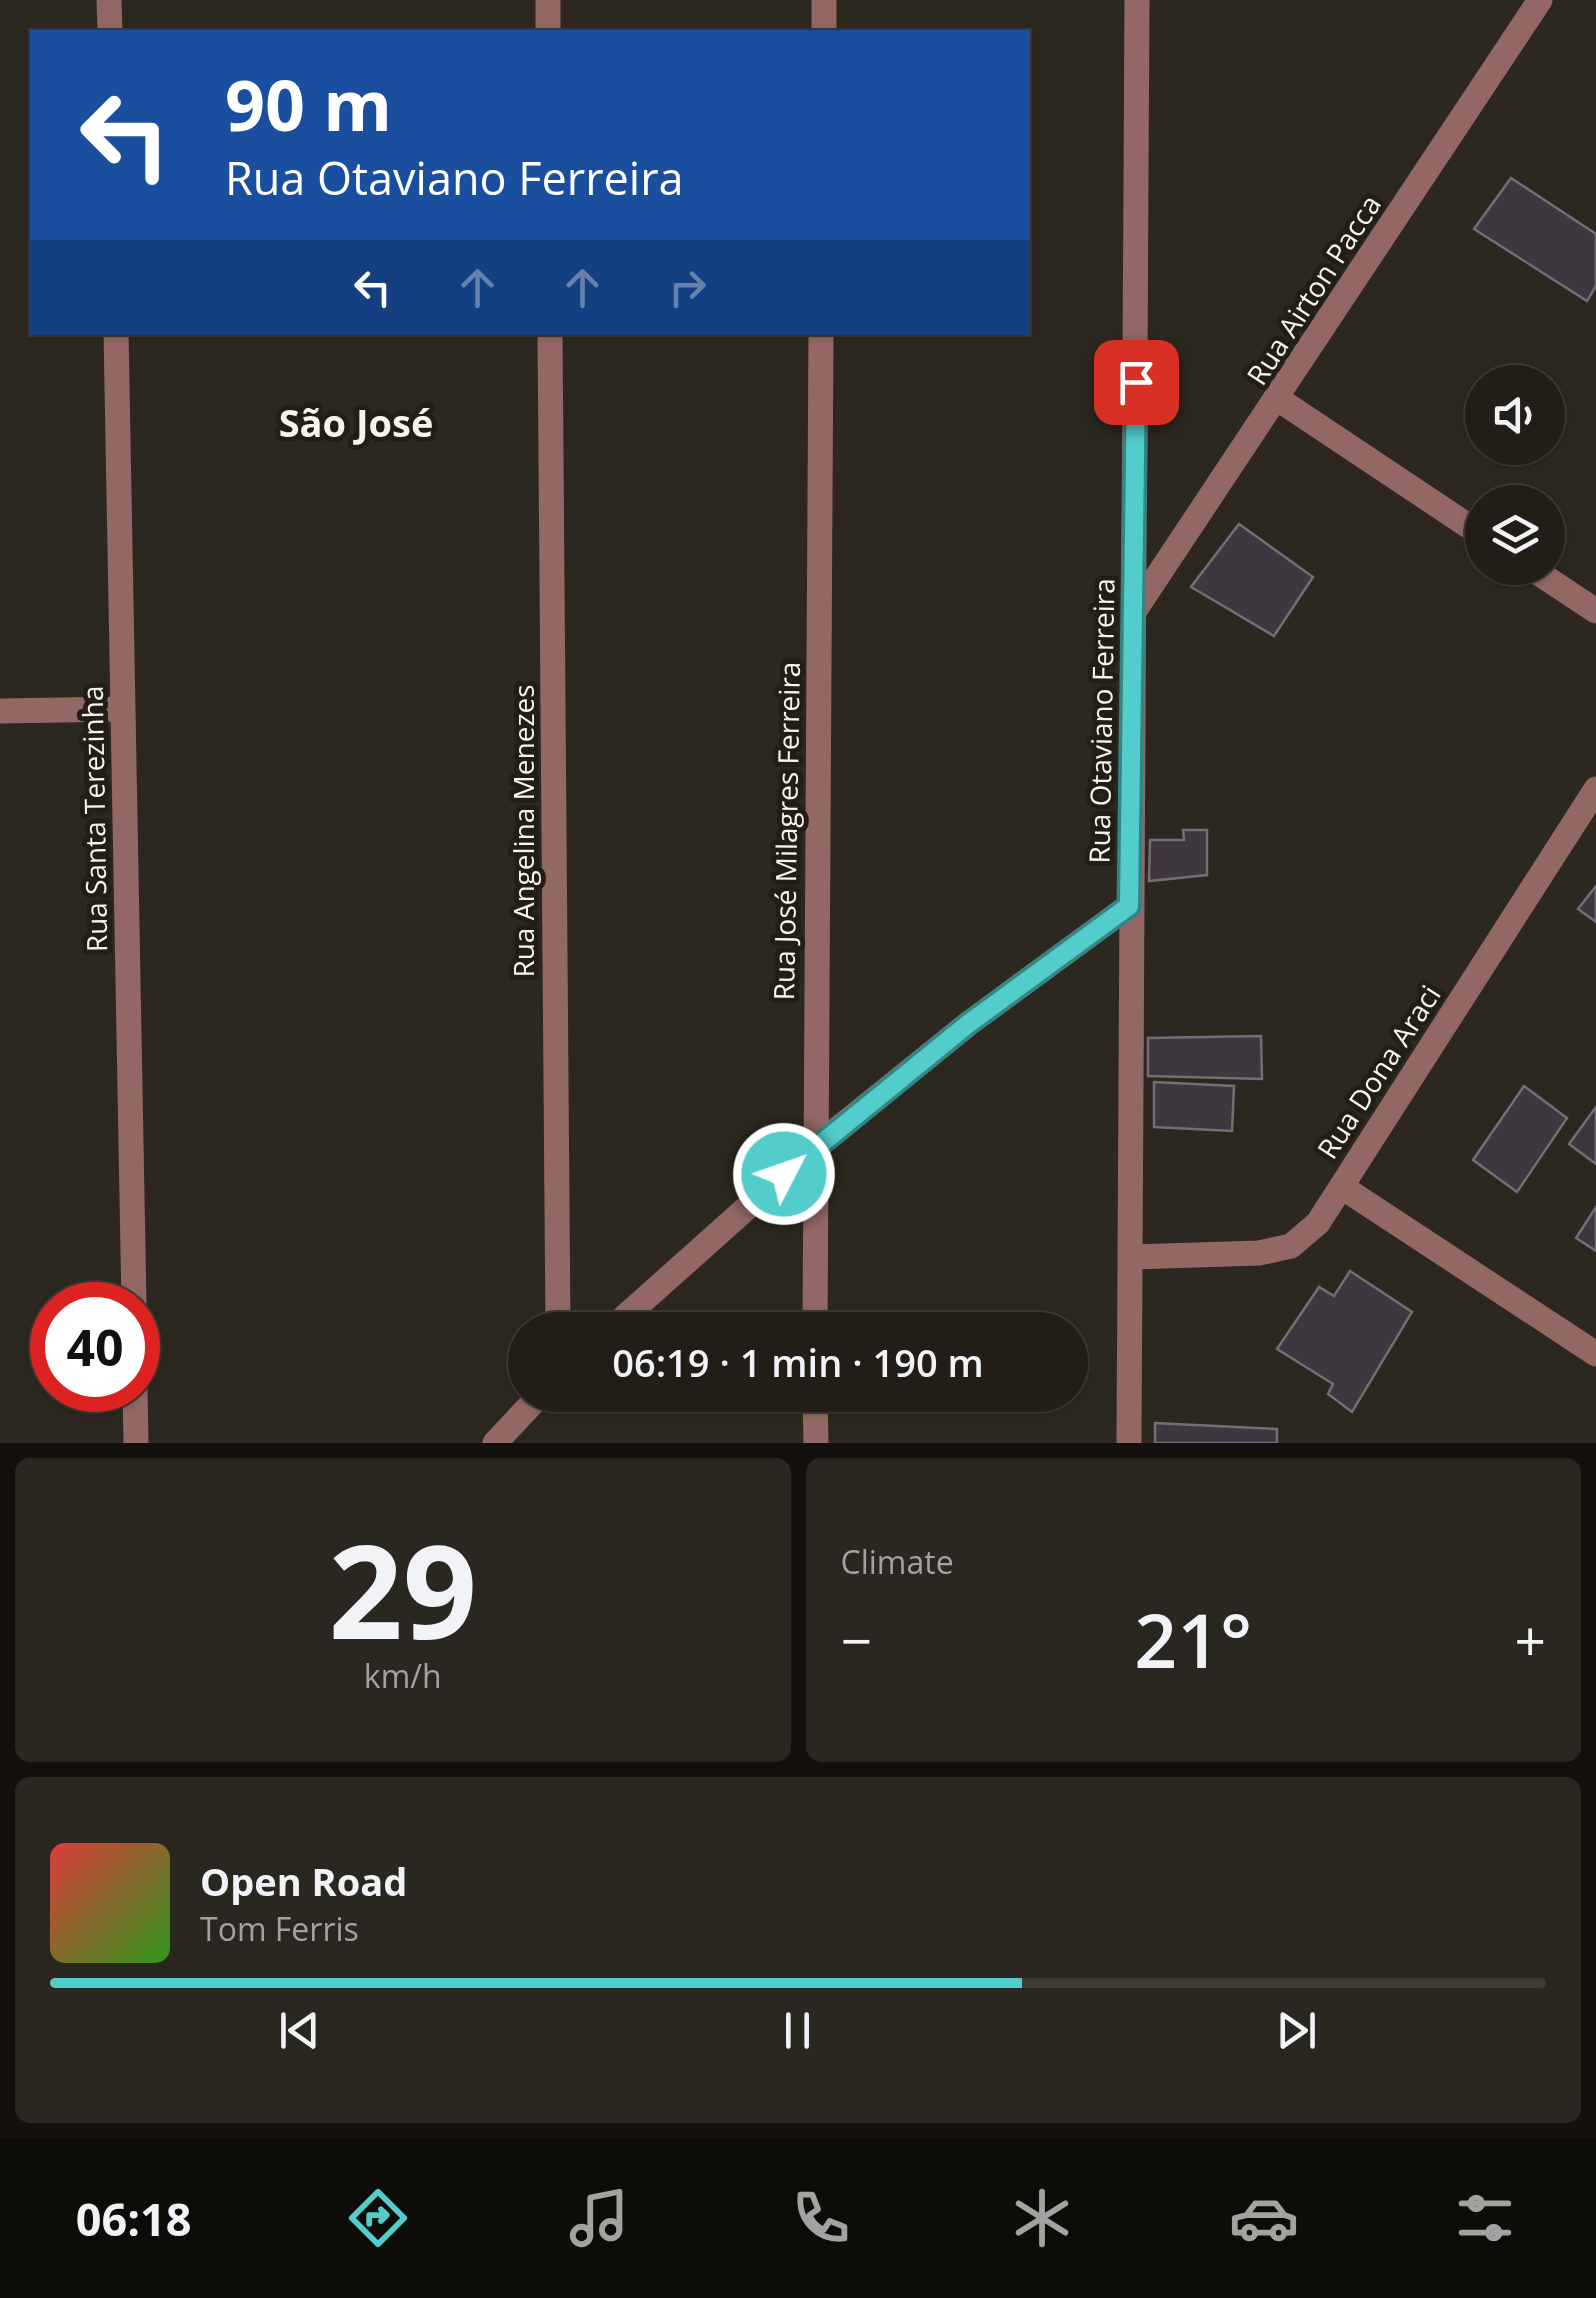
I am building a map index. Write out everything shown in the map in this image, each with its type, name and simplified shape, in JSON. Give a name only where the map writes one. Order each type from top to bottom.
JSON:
[{"type":"street","points":[[109,0],[110,30]]},
{"type":"street","points":[[548,0],[548,30]]},
{"type":"street","points":[[824,0],[824,30]]},
{"type":"street","name":"Rua Otaviano Ferreira","points":[[1129,1443],[1129,906],[1135,610],[1138,0]]},
{"type":"street","name":"Rua Airton Pacca","points":[[1135,610],[1540,0]]},
{"type":"street","name":"Rua Santa Terezinha","points":[[116,335],[134,1282]]},
{"type":"street","name":"Rua Angelina Menezes","points":[[550,335],[558,1312]]},
{"type":"street","name":"Rua José Milagres Ferreira","points":[[815,1312],[821,335]]},
{"type":"street","points":[[1278,399],[1465,524]]},
{"type":"street","points":[[1557,585],[1596,611]]},
{"type":"street","points":[[0,711],[123,709]]},
{"type":"street","name":"Rua Dona Araci","points":[[1132,1257],[1259,1252],[1291,1246],[1318,1223],[1596,790]]},
{"type":"street","points":[[630,1312],[814,1148],[968,1024],[1129,906]]},
{"type":"street","points":[[1342,1187],[1596,1354]]},
{"type":"street","points":[[135,1412],[136,1443]]},
{"type":"street","points":[[494,1443],[524,1412]]},
{"type":"street","points":[[815,1412],[816,1443]]},
{"type":"building","points":[[1511,178],[1596,234],[1596,286],[1587,301],[1474,229]]},
{"type":"building","points":[[1239,524],[1313,577],[1274,636],[1191,587]]},
{"type":"building","points":[[1183,830],[1207,830],[1207,875],[1149,881],[1150,840],[1184,840]]},
{"type":"building","points":[[1596,886],[1596,922],[1578,909]]},
{"type":"building","points":[[1261,1036],[1262,1079],[1148,1076],[1148,1038]]},
{"type":"building","points":[[1154,1082],[1234,1086],[1232,1131],[1154,1127]]},
{"type":"building","points":[[1524,1086],[1567,1118],[1517,1192],[1473,1160]]},
{"type":"building","points":[[1596,1107],[1596,1164],[1569,1144]]},
{"type":"building","points":[[1596,1207],[1596,1251],[1576,1238]]},
{"type":"building","points":[[1350,1271],[1412,1312],[1352,1412],[1328,1394],[1333,1384],[1277,1349],[1319,1287],[1334,1296]]},
{"type":"building","points":[[1155,1423],[1277,1429],[1277,1443],[1155,1443]]},
{"type":"district","name":"São José","points":[[356,424]]},
{"type":"route","points":[[784,1174],[968,1024],[1129,906],[1136,382]]}]
